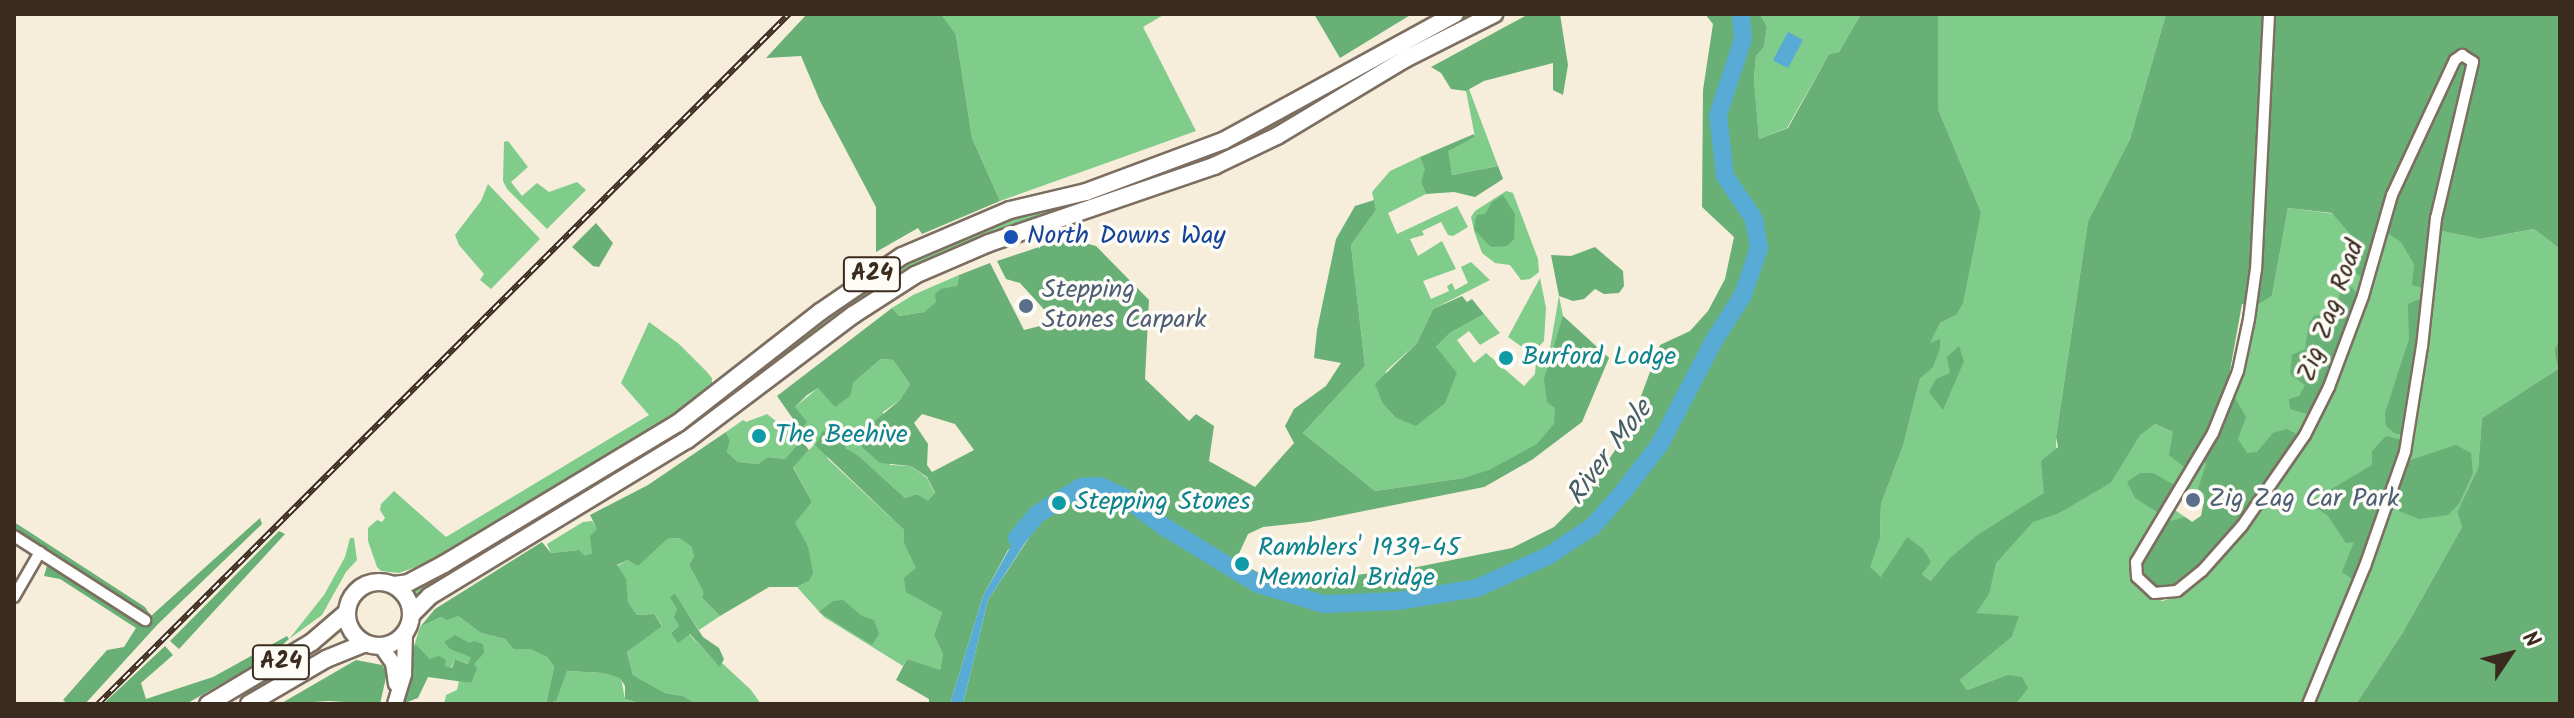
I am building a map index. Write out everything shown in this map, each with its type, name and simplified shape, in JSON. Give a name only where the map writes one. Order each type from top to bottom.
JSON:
[{"type":"highway","name":"A24","points":[[411,615],[430,596],[687,440],[853,315],[915,275],[989,243],[1214,166],[1277,136],[1405,59],[1494,14]]},
{"type":"highway","name":"A24","points":[[394,585],[408,583],[444,564],[678,423],[820,312],[902,256],[1010,210],[1086,192],[1225,140],[1452,15]]},
{"type":"highway","points":[[371,582],[394,585],[408,602],[411,615],[405,632],[381,646],[363,644],[348,625],[350,602],[371,582]]},
{"type":"highway","name":"A24","points":[[208,704],[312,642],[347,612]]},
{"type":"highway","name":"A24","points":[[249,704],[326,659],[363,644]]},
{"type":"main road","points":[[395,704],[404,674],[405,632]]},
{"type":"main road","points":[[381,646],[395,672],[395,704]]},
{"type":"street","name":"Zig Zag Road","points":[[2269,14],[2256,269],[2249,319],[2238,371],[2213,433],[2136,562],[2137,577],[2154,593],[2177,591],[2202,571],[2242,526],[2292,457],[2329,387],[2374,261],[2392,195],[2455,60],[2462,55],[2473,62],[2436,218],[2420,361],[2405,452],[2365,566],[2308,704]]},
{"type":"street","points":[[14,536],[145,620]]},
{"type":"street","points":[[14,597],[40,552]]},
{"type":"green space","points":[[807,14],[942,16],[956,35],[972,138],[1000,201],[922,234],[918,228],[876,252],[876,207],[820,101],[801,56],[766,58]]},
{"type":"green space","points":[[936,14],[1165,14],[1143,27],[1196,131],[1000,201],[972,138],[956,35]]},
{"type":"green space","points":[[1314,14],[1412,14],[1340,58]]},
{"type":"green space","points":[[1466,14],[1481,14],[1240,148],[983,240],[725,407],[414,600],[409,591],[719,400],[855,296],[905,265],[980,231],[1167,168]]},
{"type":"green space","points":[[1529,14],[1560,14],[1568,65],[1563,95],[1553,90],[1553,63],[1484,81],[1466,91],[1451,89],[1441,73],[1431,67]]},
{"type":"green space","points":[[1705,14],[1760,14],[1767,27],[1764,47],[1756,56],[1754,79],[1759,139],[1788,128],[1829,54],[1839,52],[1861,14],[1938,14],[1938,109],[1981,212],[1963,303],[1956,315],[1940,323],[1930,343],[1940,339],[1940,348],[1933,367],[1920,379],[1903,446],[1881,504],[1880,538],[1870,567],[1881,577],[1907,537],[1923,549],[1931,562],[1922,574],[1931,581],[1950,558],[1976,536],[2044,493],[2041,461],[2058,447],[2056,437],[2088,221],[2130,139],[2166,14],[2560,14],[2560,249],[2534,229],[2480,239],[2428,228],[2423,288],[2412,285],[2414,264],[2401,242],[2386,232],[2390,220],[2363,279],[2356,273],[2351,235],[2332,213],[2288,208],[2272,296],[2256,306],[2242,304],[2227,387],[2189,471],[2169,455],[2173,432],[2155,424],[2140,435],[2111,483],[2057,514],[2033,522],[1996,563],[1989,594],[1976,613],[2019,616],[2012,637],[1960,680],[1967,690],[2007,675],[2022,677],[2028,688],[2016,704],[963,704],[988,600],[1036,527],[1008,550],[983,596],[950,704],[929,704],[929,699],[896,680],[907,659],[940,670],[943,654],[934,635],[942,612],[906,592],[904,578],[916,568],[904,543],[904,530],[815,445],[823,431],[840,435],[846,449],[859,456],[905,498],[917,494],[928,501],[935,493],[927,477],[911,466],[880,463],[862,447],[870,425],[900,400],[910,384],[893,360],[881,359],[853,383],[850,396],[835,407],[818,388],[807,395],[795,407],[807,422],[803,427],[798,426],[777,396],[892,308],[899,316],[924,312],[936,302],[935,294],[941,289],[957,286],[959,275],[990,263],[1024,330],[1040,326],[1050,316],[1020,283],[1006,279],[997,261],[1066,238],[1096,246],[1149,300],[1145,379],[1189,421],[1196,414],[1214,426],[1209,461],[1255,487],[1294,443],[1285,426],[1294,409],[1326,386],[1341,363],[1314,358],[1317,330],[1336,239],[1355,206],[1374,200],[1376,210],[1351,245],[1365,366],[1303,433],[1375,491],[1464,478],[1489,470],[1537,444],[1554,424],[1555,408],[1547,402],[1544,379],[1563,316],[1609,358],[1582,422],[1533,459],[1484,487],[1309,522],[1263,527],[1248,534],[1236,560],[1266,577],[1290,582],[1402,570],[1512,548],[1554,527],[1582,499],[1628,431],[1660,345],[1690,331],[1708,311],[1725,279],[1734,237],[1702,207],[1703,90],[1713,24]],"holes":[[[922,414],[955,424],[974,450],[932,472],[927,465],[928,444],[914,423]]]},
{"type":"green space","points":[[1760,14],[1861,14],[1839,52],[1829,54],[1787,128],[1759,139],[1754,79],[1756,56],[1764,47],[1767,27]]},
{"type":"green space","points":[[1938,14],[2166,14],[2130,139],[2088,221],[2056,437],[2057,513],[2111,483],[2140,434],[2155,424],[2173,432],[2189,471],[2132,562],[2133,580],[2149,597],[2163,601],[2181,594],[2235,542],[2267,501],[2308,439],[2390,220],[2428,228],[2422,305],[2402,440],[2355,581],[2302,704],[2016,704],[2027,688],[2007,675],[1967,690],[1960,680],[2012,637],[2018,617],[1976,614],[1922,574],[1907,537],[1882,578],[1869,567],[1880,538],[1881,504],[1903,446],[1920,379],[1933,366],[1929,344],[1940,323],[1956,315],[1981,212],[1938,109]]},
{"type":"green space","points":[[1469,89],[1498,166],[1452,175],[1447,151],[1475,137],[1466,91]]},
{"type":"green space","points":[[1474,134],[1475,137],[1448,151],[1452,175],[1498,166],[1503,179],[1475,197],[1454,192],[1426,194],[1421,182],[1425,169],[1420,157]]},
{"type":"green space","points":[[508,141],[528,167],[511,182],[522,196],[537,183],[549,192],[577,182],[586,190],[547,229],[507,189],[503,181],[504,142]]},
{"type":"green space","points":[[1420,157],[1426,170],[1421,182],[1426,194],[1388,213],[1397,234],[1457,206],[1468,227],[1453,236],[1448,235],[1441,222],[1422,231],[1424,235],[1410,239],[1418,256],[1442,241],[1456,269],[1423,281],[1431,299],[1449,291],[1447,286],[1452,283],[1455,290],[1468,283],[1461,267],[1471,262],[1490,280],[1433,309],[1417,343],[1386,371],[1383,404],[1396,418],[1416,425],[1436,347],[1450,333],[1484,314],[1500,333],[1480,345],[1469,331],[1457,340],[1474,363],[1486,353],[1524,386],[1535,374],[1536,362],[1544,359],[1550,348],[1559,296],[1563,316],[1609,358],[1533,459],[1484,487],[1464,478],[1375,491],[1303,433],[1365,366],[1351,245],[1376,210],[1372,192],[1390,171]]},
{"type":"green space","points":[[488,184],[540,239],[491,289],[480,280],[484,274],[459,245],[455,235],[481,201]]},
{"type":"green space","points":[[1506,191],[1513,193],[1538,259],[1539,272],[1530,279],[1521,280],[1510,265],[1495,263],[1482,253],[1475,234],[1471,217],[1475,211]]},
{"type":"green space","points":[[1503,195],[1515,214],[1514,239],[1507,246],[1491,247],[1474,230],[1475,221],[1477,215],[1485,214],[1492,202]]},
{"type":"green space","points":[[2288,208],[2383,220],[2334,363],[2300,436],[2275,476],[2141,560],[2175,510],[2192,522],[2201,516],[2205,506],[2202,491],[2198,489],[2192,493],[2188,488],[2222,423],[2252,333],[2256,306],[2272,296]]},
{"type":"green space","points":[[596,223],[613,243],[599,267],[593,266],[572,247]]},
{"type":"green space","points":[[2434,229],[2480,239],[2534,229],[2560,249],[2560,338],[2554,350],[2558,369],[2482,418],[2478,468],[2457,512],[2462,527],[2403,632],[2356,704],[2311,704],[2398,485]]},
{"type":"green space","points":[[1595,247],[1623,271],[1624,286],[1619,293],[1604,294],[1595,289],[1584,299],[1573,301],[1559,296],[1551,255],[1571,256]]},
{"type":"green space","points":[[959,275],[957,286],[924,312],[899,316],[892,308],[913,295]]},
{"type":"green space","points":[[1540,278],[1546,308],[1544,341],[1532,354],[1508,337]]},
{"type":"green space","points":[[2351,287],[2359,295],[2334,363],[2310,415],[2290,409],[2289,399],[2299,396],[2305,385],[2290,374],[2292,355],[2305,349],[2309,323],[2314,316],[2334,312],[2341,290]]},
{"type":"green space","points":[[1462,296],[1467,302],[1472,299],[1484,314],[1450,333],[1436,347],[1457,373],[1445,403],[1416,426],[1396,418],[1383,404],[1375,384],[1417,343],[1433,309]]},
{"type":"green space","points":[[2422,298],[2403,434],[2396,434],[2386,426],[2385,413],[2409,339],[2408,304]]},
{"type":"green space","points":[[649,322],[679,344],[706,371],[712,378],[712,387],[640,437],[430,562],[399,573],[381,571],[377,567],[368,541],[368,528],[385,518],[380,510],[381,504],[394,491],[446,537],[649,415],[621,383]]},
{"type":"green space","points":[[2560,338],[2560,704],[2356,704],[2403,632],[2462,527],[2457,512],[2478,468],[2482,418],[2558,369],[2554,350]]},
{"type":"green space","points":[[1959,346],[1964,361],[1943,410],[1929,392],[1936,379],[1950,373],[1947,357]]},
{"type":"green space","points":[[881,359],[893,360],[910,384],[900,400],[883,412],[890,465],[911,466],[927,478],[935,494],[928,502],[917,494],[905,498],[859,456],[821,439],[828,459],[904,530],[904,543],[942,612],[934,635],[943,654],[940,671],[907,659],[903,666],[824,617],[797,587],[809,581],[808,546],[794,523],[812,502],[793,466],[814,445],[798,426],[803,426],[795,407],[818,388],[853,383]]},
{"type":"green space","points":[[2233,394],[2246,417],[2238,439],[2247,453],[2257,452],[2273,433],[2287,429],[2300,436],[2275,476],[2220,548],[2184,582],[2167,591],[2155,588],[2140,573],[2141,560],[2164,523],[2185,517],[2192,522],[2201,516],[2205,495],[2198,489],[2206,464],[2204,460]]},
{"type":"green space","points":[[767,414],[786,429],[790,427],[801,440],[785,459],[768,457],[758,464],[738,462],[727,452],[730,441],[726,432],[743,420],[746,422]]},
{"type":"green space","points":[[726,432],[730,441],[727,452],[738,462],[758,464],[768,457],[785,459],[801,440],[809,450],[793,467],[812,502],[795,523],[808,546],[813,573],[809,581],[797,587],[769,587],[720,616],[702,598],[703,591],[689,565],[694,556],[691,546],[679,538],[667,539],[638,566],[628,560],[617,565],[626,579],[628,602],[637,615],[654,614],[662,626],[627,652],[633,675],[665,693],[683,696],[697,704],[642,704],[625,699],[625,686],[620,678],[603,673],[567,671],[556,701],[546,704],[554,667],[547,657],[530,649],[513,649],[505,639],[481,633],[458,616],[447,620],[441,617],[420,627],[435,609],[542,542],[551,553],[579,550],[585,556],[592,553],[590,536],[597,529],[590,515],[648,485]]},
{"type":"green space","points":[[2386,436],[2402,440],[2392,480],[2355,581],[2342,572],[2354,542],[2346,543],[2328,516],[2317,508],[2323,494],[2372,465],[2372,451]]},
{"type":"green space","points":[[2456,445],[2471,453],[2473,473],[2459,504],[2448,515],[2419,519],[2399,511],[2398,485],[2404,462]]},
{"type":"green space","points":[[2140,473],[2153,473],[2178,487],[2160,514],[2135,498],[2127,482]]},
{"type":"green space","points":[[260,518],[262,524],[158,624],[85,704],[68,704],[63,700],[107,650],[124,647],[136,628],[60,579],[44,576],[50,555],[14,531],[14,522],[145,607],[151,616]]},
{"type":"green space","points":[[592,521],[598,529],[593,552],[585,557],[578,550],[551,553],[547,544],[583,522]]},
{"type":"green space","points":[[279,531],[285,534],[179,649],[170,641]]},
{"type":"green space","points":[[350,538],[354,538],[357,560],[346,572],[322,615],[289,639],[324,595],[345,557]]},
{"type":"green space","points":[[679,538],[691,545],[694,556],[689,565],[703,591],[702,598],[720,616],[699,630],[675,595],[679,626],[671,633],[689,634],[720,666],[722,663],[751,690],[761,704],[697,704],[683,696],[665,693],[633,675],[627,652],[662,625],[654,614],[637,615],[628,602],[617,566],[667,539]]},
{"type":"green space","points":[[675,594],[703,637],[719,648],[724,659],[720,667],[690,634],[678,643],[671,633],[679,626],[674,617],[677,609],[670,597]]},
{"type":"green space","points":[[843,600],[862,616],[874,620],[879,634],[872,645],[819,612],[833,601]]},
{"type":"green space","points":[[458,616],[481,633],[505,639],[513,649],[530,649],[547,657],[554,667],[546,704],[444,704],[446,695],[457,690],[459,681],[471,683],[469,664],[455,659],[451,668],[444,666],[430,659],[415,643],[420,627],[441,617]]},
{"type":"green space","points":[[455,635],[469,643],[483,644],[484,653],[474,664],[477,669],[471,683],[428,677],[418,698],[402,704],[415,643],[430,659],[439,656],[446,660],[445,666],[452,668],[455,659],[468,664],[471,657],[450,649],[444,642]]},
{"type":"green space","points":[[287,636],[289,639],[270,656],[186,704],[103,704],[165,646],[173,655],[141,683],[146,699],[213,677]]},
{"type":"green space","points":[[356,660],[382,665],[387,673],[380,704],[329,701],[280,704]]},
{"type":"green space","points":[[566,671],[603,673],[621,678],[625,699],[642,704],[554,704]]},
{"type":"water","points":[[1788,32],[1803,40],[1788,68],[1773,60]]},
{"type":"water","points":[[1029,514],[1036,526],[988,600],[963,704],[950,704],[983,596]]},
{"type":"waterway","name":"River Mole","points":[[1017,538],[1036,515],[1081,487],[1100,486],[1124,497],[1163,526],[1258,584],[1323,604],[1398,601],[1477,588],[1548,556],[1592,527],[1660,444],[1715,339],[1743,295],[1759,248],[1754,219],[1725,176],[1718,115],[1743,39],[1741,14]]},
{"type":"railway","points":[[98,704],[789,14]]},
{"type":"place","name":"North Downs Way","points":[[1011,237]]},
{"type":"place","name":"Stepping Stones Carpark","points":[[1026,306]]},
{"type":"place","name":"Burford Lodge","points":[[1506,358]]},
{"type":"place","name":"The Beehive","points":[[759,436]]},
{"type":"place","name":"Zig Zag Car Park","points":[[2193,500]]},
{"type":"place","name":"Stepping Stones","points":[[1059,503]]},
{"type":"place","name":"Ramblers' 1939-45 Memorial Bridge","points":[[1242,564]]}]
